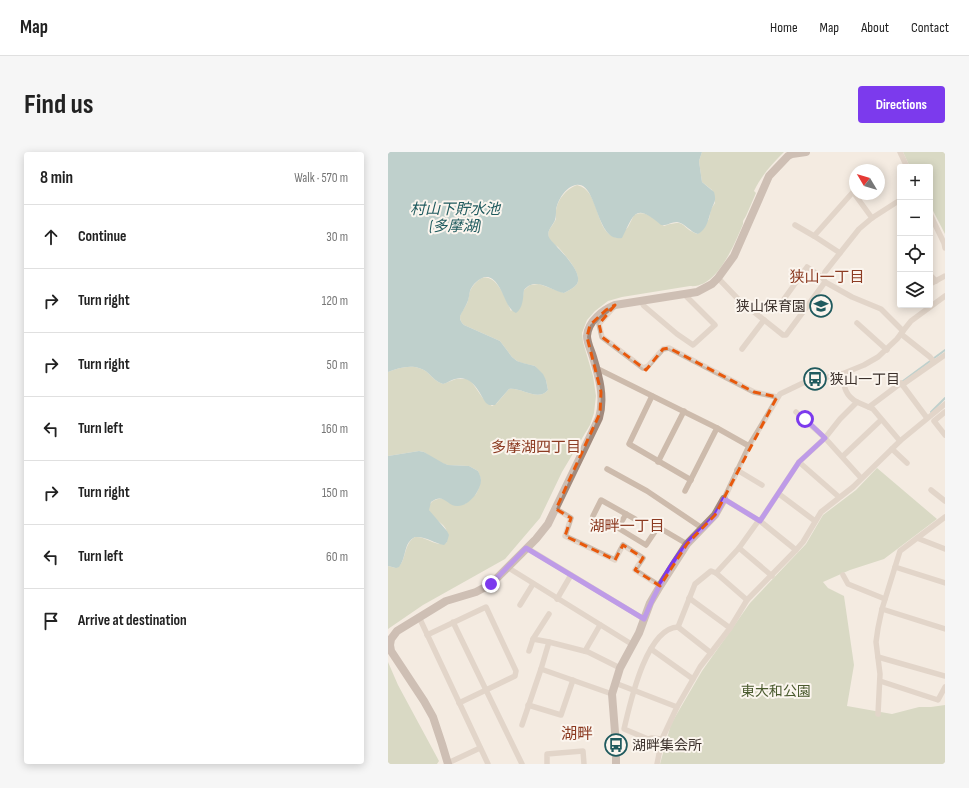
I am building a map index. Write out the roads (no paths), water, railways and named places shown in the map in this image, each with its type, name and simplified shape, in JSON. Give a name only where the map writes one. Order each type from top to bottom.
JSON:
[{"type":"street","points":[[480,748],[448,764],[433,717],[392,653],[390,643],[393,636],[397,631],[446,601],[476,592],[486,587],[495,580],[543,530],[556,509],[600,413],[602,397],[596,368],[588,341],[588,330],[594,321],[600,314],[615,305],[684,294],[702,290],[712,284],[734,256],[769,176],[788,156],[806,152]]},
{"type":"street","points":[[900,152],[906,164]]},
{"type":"street","points":[[814,236],[853,192],[872,218]]},
{"type":"street","points":[[718,278],[739,300],[783,335],[786,335],[824,280],[825,272],[852,236],[872,218],[897,202]]},
{"type":"street","points":[[933,220],[945,248]]},
{"type":"street","points":[[795,225],[840,253]]},
{"type":"street","points":[[803,312],[784,298],[807,267],[824,280],[852,297],[881,309],[902,332],[932,360]]},
{"type":"street","points":[[933,282],[945,276]]},
{"type":"street","points":[[641,301],[644,306],[693,344],[715,325],[684,294]]},
{"type":"street","points":[[616,764],[612,694],[620,668],[633,645],[650,603],[687,544],[715,515],[749,446],[777,397],[783,392],[803,383],[842,374],[864,365],[878,357],[887,350],[920,313],[945,296]]},
{"type":"street","points":[[615,305],[599,324],[602,337],[643,368],[648,366],[664,349],[669,348],[754,392],[777,397]]},
{"type":"street","points":[[742,349],[764,320]]},
{"type":"street","points":[[857,323],[887,350]]},
{"type":"street","points":[[869,407],[901,383],[902,384],[932,360],[945,355]]},
{"type":"street","points":[[596,368],[717,428],[749,446]]},
{"type":"street","points":[[842,374],[845,391],[852,400],[869,407],[900,440]]},
{"type":"street","points":[[902,384],[927,418]]},
{"type":"street","points":[[652,396],[628,444],[691,480]]},
{"type":"street","points":[[716,573],[739,548],[760,521],[799,462],[825,438],[840,418],[857,402]]},
{"type":"street","points":[[657,764],[662,739],[676,707],[711,653],[730,628],[747,600],[772,576],[803,542],[821,512],[853,487],[900,440],[945,404]]},
{"type":"street","points":[[658,462],[684,412]]},
{"type":"street","points":[[796,412],[843,456],[861,478]]},
{"type":"street","points":[[945,412],[934,421],[945,435]]},
{"type":"street","points":[[843,456],[881,420]]},
{"type":"street","points":[[685,491],[717,428]]},
{"type":"street","points":[[892,449],[907,463]]},
{"type":"street","points":[[799,462],[839,497]]},
{"type":"street","points":[[607,468],[647,491],[702,528]]},
{"type":"street","points":[[738,470],[762,485]]},
{"type":"street","points":[[932,490],[945,501]]},
{"type":"street","points":[[779,494],[815,521]]},
{"type":"street","points":[[724,499],[760,521],[796,550]]},
{"type":"street","points":[[593,516],[601,500],[635,519]]},
{"type":"street","points":[[556,509],[571,518],[565,536],[615,560],[623,545],[643,558],[635,570],[660,586]]},
{"type":"street","points":[[626,514],[618,528],[646,545],[658,527],[687,544]]},
{"type":"street","points":[[878,714],[880,681],[876,642],[882,609],[900,551],[945,517]]},
{"type":"street","points":[[916,538],[945,549]]},
{"type":"street","points":[[526,548],[644,619]]},
{"type":"street","points":[[739,548],[772,576]]},
{"type":"street","points":[[507,567],[633,645]]},
{"type":"street","points":[[895,567],[945,583]]},
{"type":"street","points":[[678,627],[695,584],[711,571],[716,573],[747,600]]},
{"type":"street","points":[[557,599],[571,576]]},
{"type":"street","points":[[843,576],[848,584],[885,599]]},
{"type":"street","points":[[520,605],[533,584]]},
{"type":"street","points":[[689,598],[730,628]]},
{"type":"street","points":[[427,635],[486,607],[516,670],[516,676],[459,703]]},
{"type":"street","points":[[882,609],[945,629]]},
{"type":"street","points":[[529,651],[533,638],[549,614]]},
{"type":"street","points":[[419,617],[488,764]]},
{"type":"street","points":[[454,622],[522,764]]},
{"type":"street","points":[[585,651],[600,625]]},
{"type":"street","points":[[662,739],[648,739],[624,729],[644,662],[651,649],[666,630],[671,627],[678,627],[711,653]]},
{"type":"street","points":[[533,638],[585,651],[620,668]]},
{"type":"street","points":[[522,725],[550,642]]},
{"type":"street","points":[[651,649],[694,679]]},
{"type":"street","points":[[878,657],[945,676]]},
{"type":"street","points":[[541,668],[612,694]]},
{"type":"street","points":[[528,705],[561,715],[573,680]]},
{"type":"street","points":[[880,681],[938,700],[945,687]]},
{"type":"street","points":[[615,683],[676,707]]},
{"type":"street","points":[[547,764],[547,754],[583,752],[584,764]]},
{"type":"water","name":"村山下貯水池 (多摩湖)","points":[[388,152],[702,152],[699,161],[702,182],[714,192],[715,200],[707,224],[698,234],[683,224],[677,222],[661,225],[646,214],[640,213],[633,217],[622,238],[613,237],[607,231],[601,222],[589,192],[583,186],[576,185],[568,188],[558,203],[556,217],[548,234],[550,239],[569,260],[578,275],[577,284],[564,293],[539,284],[533,284],[524,290],[521,306],[516,313],[509,306],[493,279],[485,277],[479,279],[473,286],[470,291],[468,302],[460,317],[464,325],[500,341],[512,357],[517,361],[535,366],[543,374],[546,380],[548,390],[544,393],[539,395],[509,389],[495,405],[489,405],[486,403],[478,389],[466,379],[455,379],[443,384],[423,370],[413,367],[403,367],[388,372]]},
{"type":"water","points":[[419,451],[424,452],[448,465],[469,466],[478,471],[481,479],[477,493],[466,504],[457,506],[439,498],[431,502],[429,510],[447,531],[449,535],[447,542],[444,545],[415,537],[407,546],[399,567],[396,568],[388,566],[388,456]]},
{"type":"waterway","points":[[903,381],[945,350]]},
{"type":"waterway","points":[[931,412],[945,398]]},
{"type":"place","name":"狭山保育園","points":[[821,306]]},
{"type":"place","name":"狭山一丁目","points":[[815,379]]},
{"type":"place","name":"湖畔集会所","points":[[616,745]]},
{"type":"district","name":"狭山一丁目","points":[[827,277]]},
{"type":"district","name":"多摩湖四丁目","points":[[536,447]]},
{"type":"district","name":"湖畔一丁目","points":[[627,526]]},
{"type":"district","name":"湖畔","points":[[577,733]]},
{"type":"park label","name":"東大和公園","points":[[776,691]]}]
